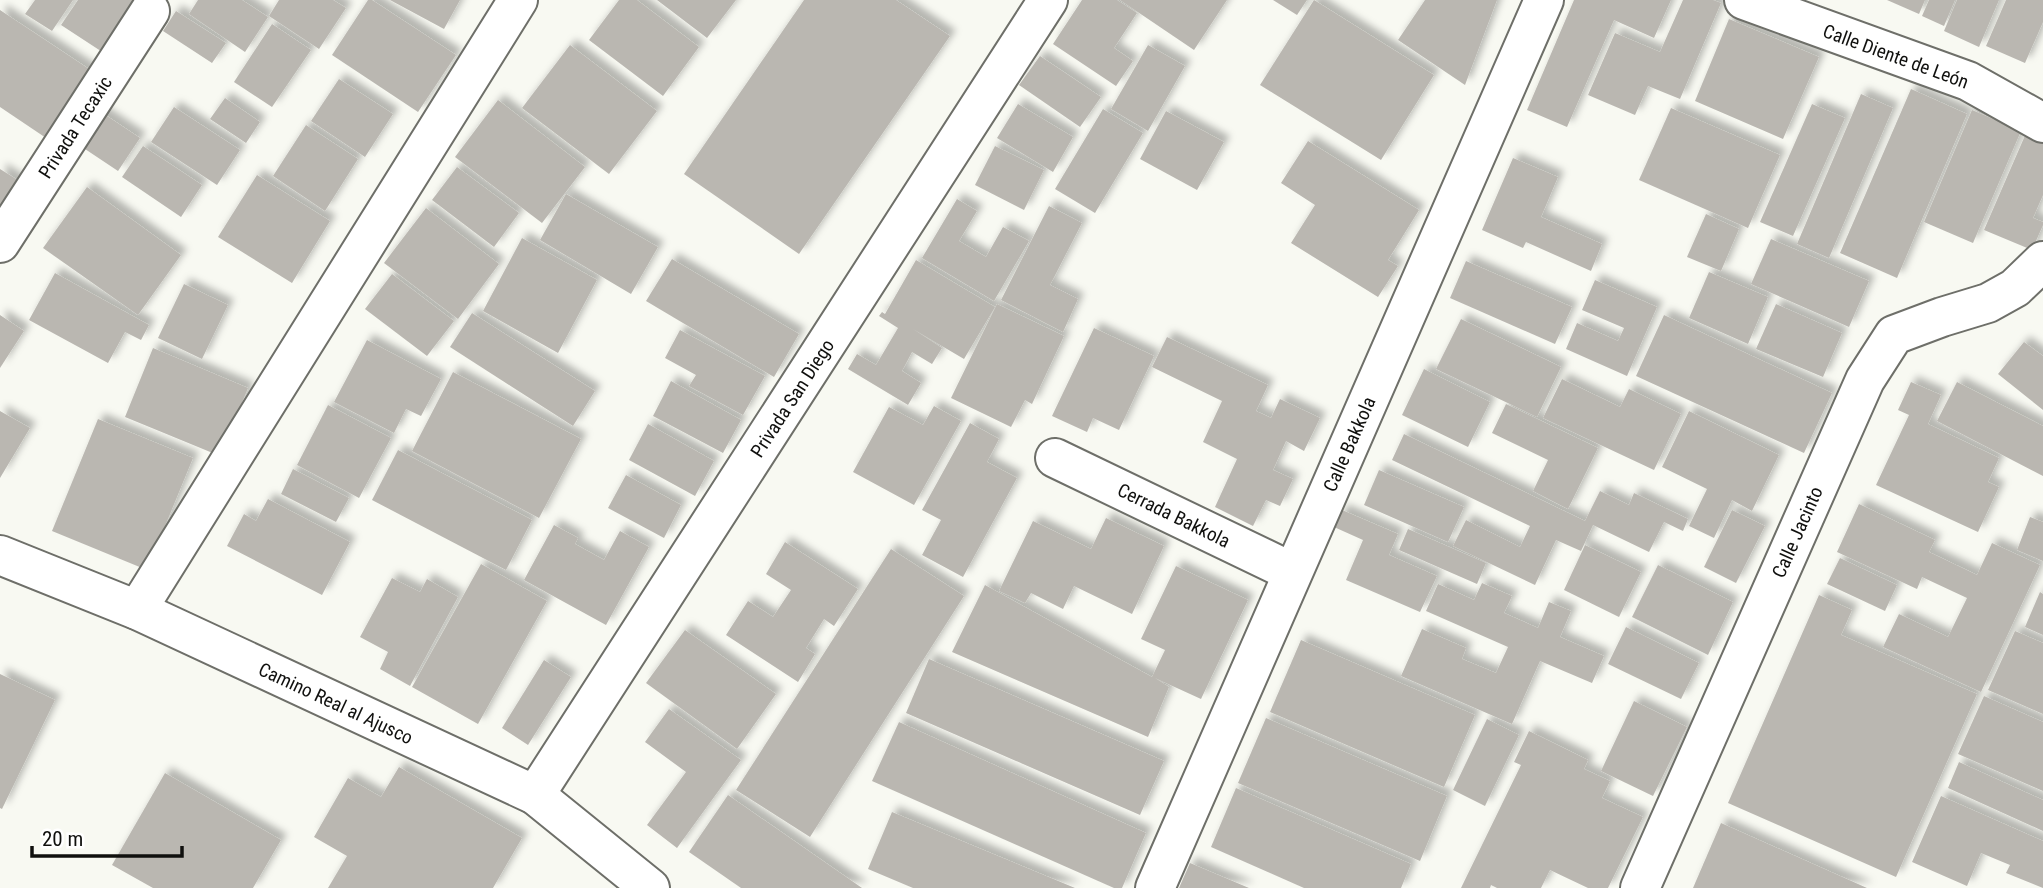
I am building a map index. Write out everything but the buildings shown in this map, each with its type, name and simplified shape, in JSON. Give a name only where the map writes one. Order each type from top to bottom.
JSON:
[{"type":"street","points":[[137,610],[518,0]]},
{"type":"street","name":"Privada San Diego","points":[[535,795],[1048,0]]},
{"type":"street","name":"Calle Bakkola","points":[[1155,888],[1544,0]]},
{"type":"street","name":"Calle Diente de León","points":[[1744,0],[1968,81],[2043,123]]},
{"type":"street","name":"Privada Tecaxic","points":[[0,243],[150,12]]},
{"type":"street","name":"Calle Jacinto","points":[[1640,888],[1865,380],[1895,335],[1988,303],[2015,288],[2043,261]]},
{"type":"street","name":"Cerrada Bakkola","points":[[1055,458],[1292,572]]},
{"type":"street","name":"Camino Real al Ajusco","points":[[0,555],[137,610],[535,795],[650,888]]}]
